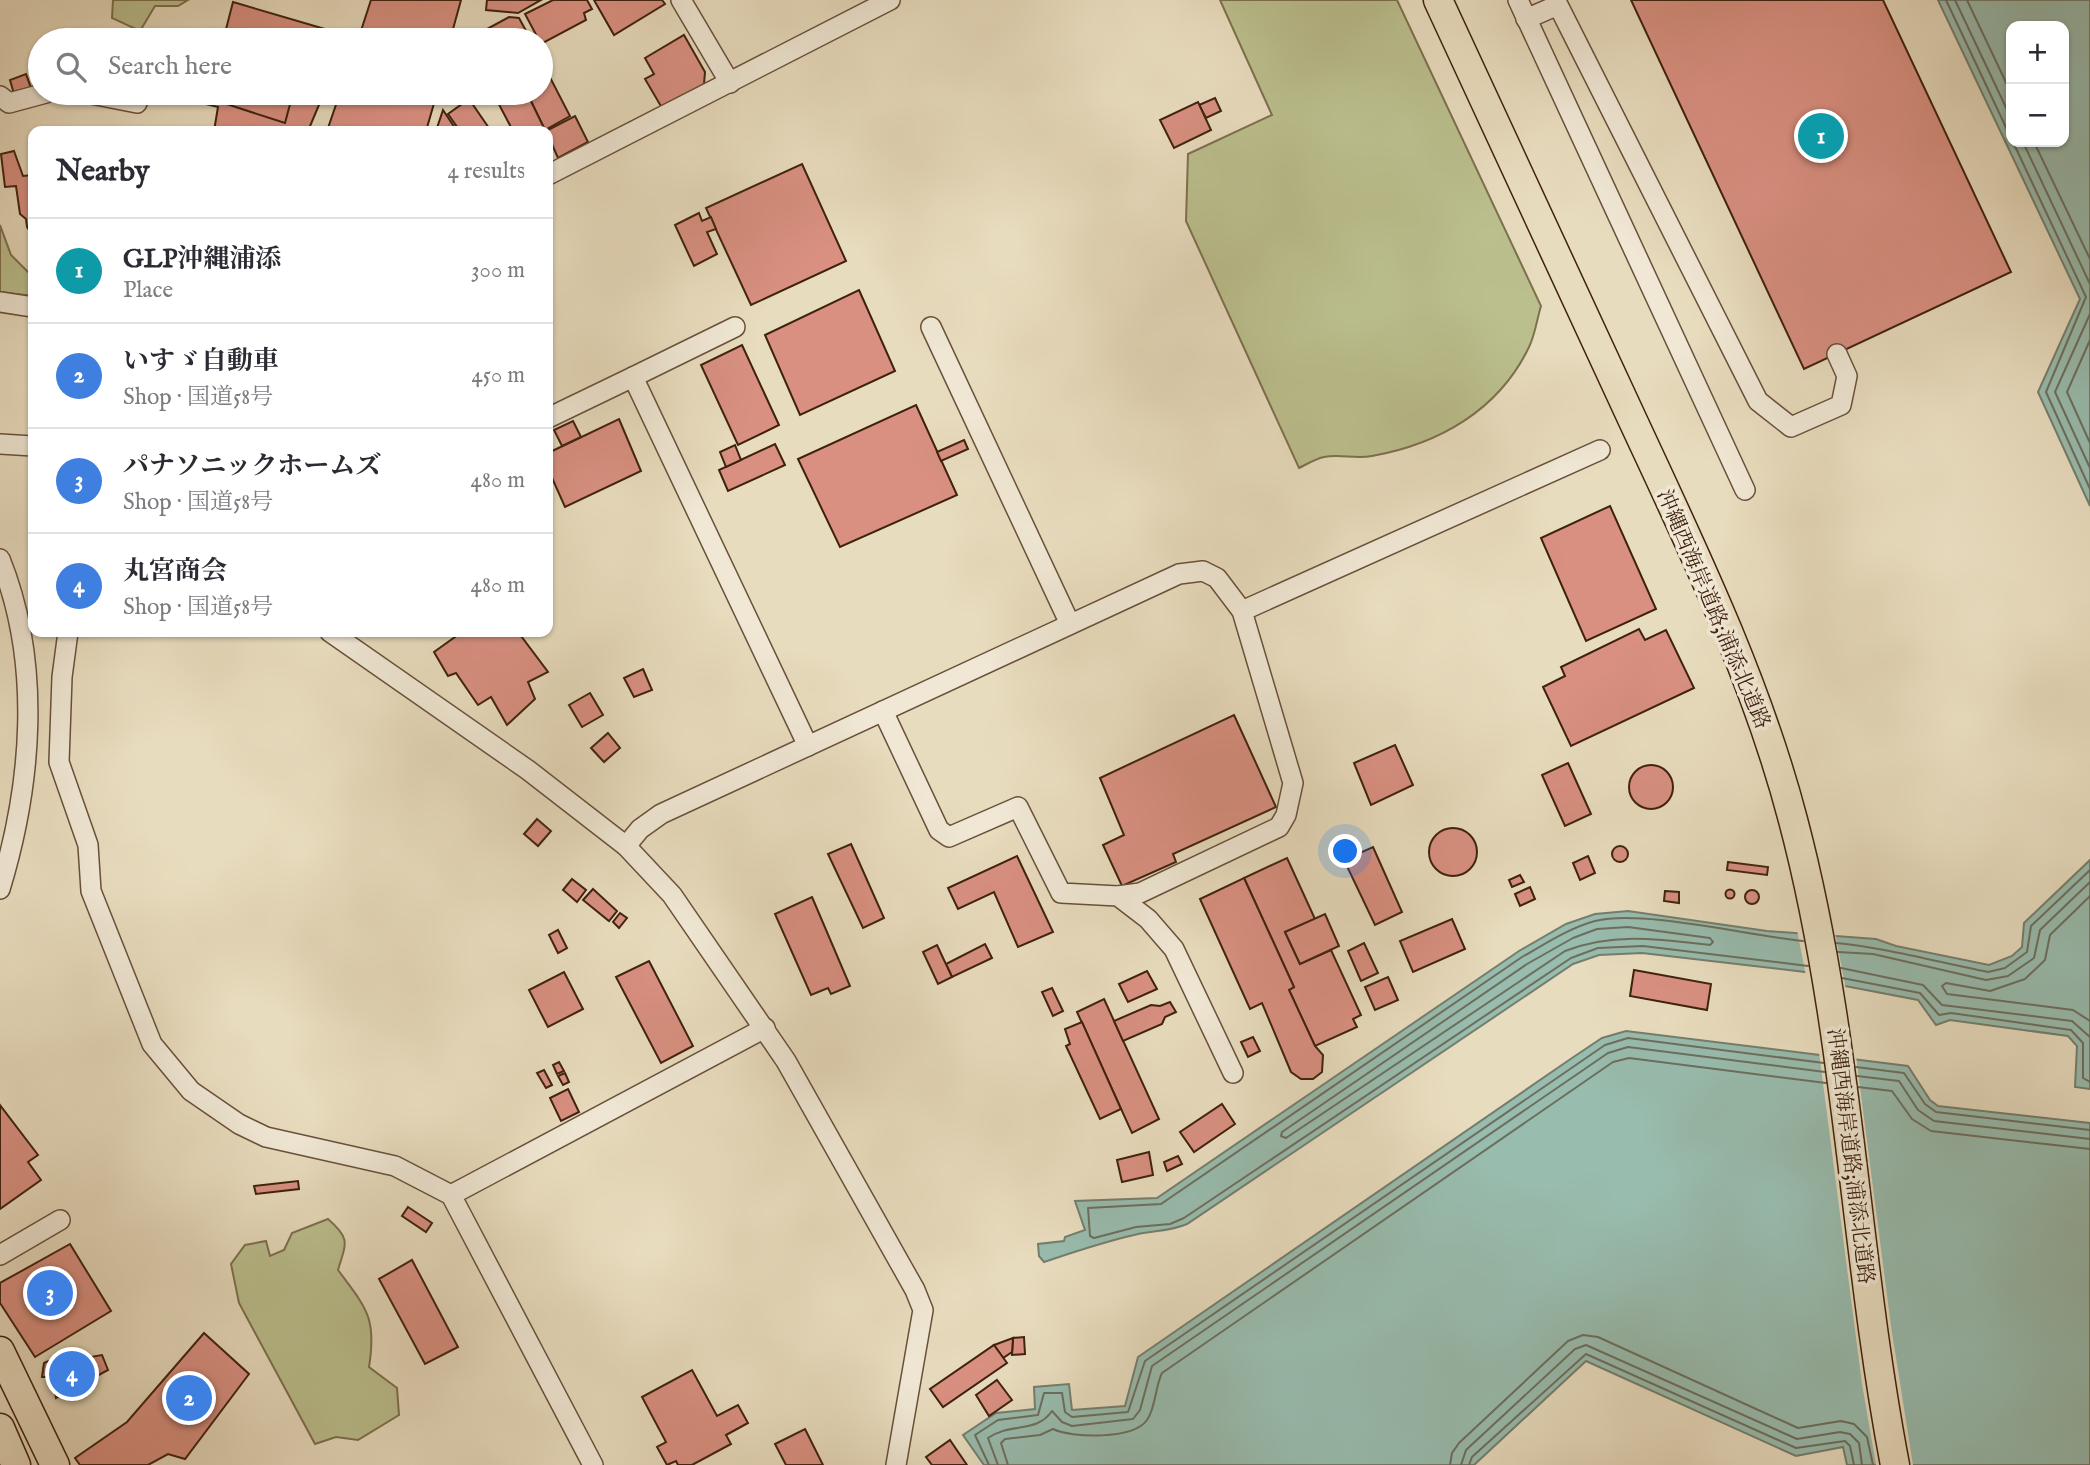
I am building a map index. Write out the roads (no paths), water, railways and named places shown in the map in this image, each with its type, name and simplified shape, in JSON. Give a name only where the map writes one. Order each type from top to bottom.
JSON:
[{"type":"highway","name":"沖縄西海岸道路;浦添北道路","points":[[1437,0],[1689,542],[1765,730],[1793,818],[1843,1079],[1871,1317],[1895,1465]]},
{"type":"highway","points":[[0,1351],[55,1465]]},
{"type":"highway","points":[[0,1428],[16,1465]]},
{"type":"street","points":[[681,0],[730,83]]},
{"type":"street","points":[[553,172],[890,0]]},
{"type":"street","points":[[1518,0],[1745,490]]},
{"type":"street","points":[[1526,19],[1558,5],[1758,401],[1791,427],[1841,405],[1847,376],[1837,354]]},
{"type":"street","points":[[0,96],[9,103],[28,98]]},
{"type":"street","points":[[0,302],[28,306]]},
{"type":"street","points":[[553,416],[736,327]]},
{"type":"street","points":[[931,327],[1070,624]]},
{"type":"street","points":[[633,377],[808,746]]},
{"type":"street","points":[[0,444],[28,446]]},
{"type":"street","points":[[1242,611],[1600,450]]},
{"type":"street","points":[[0,559],[22,642],[29,721],[20,802],[0,889]]},
{"type":"street","points":[[626,846],[640,829],[661,814],[1070,624],[1179,574],[1203,571],[1217,579],[1231,593],[1242,611],[1293,783],[1286,815],[1279,827],[1140,893],[1118,896],[1061,892],[1018,807],[948,837],[939,830],[883,711]]},
{"type":"street","points":[[67,637],[62,677],[59,762],[88,845],[91,891],[152,1044],[191,1091],[239,1124],[266,1137],[395,1166],[452,1195],[593,1465]]},
{"type":"street","points":[[337,637],[528,770],[626,846],[672,895],[765,1028],[915,1290],[923,1310],[896,1465]]},
{"type":"street","points":[[1118,896],[1148,919],[1174,949],[1233,1073]]},
{"type":"street","points":[[452,1195],[765,1028]]},
{"type":"street","points":[[0,1255],[60,1220]]},
{"type":"water","points":[[1938,0],[2090,0],[2090,506],[2038,392],[2080,299],[2008,147],[2069,147],[2069,21],[2006,21],[2006,143]]},
{"type":"water","points":[[2090,860],[2090,1089],[2075,1087],[2077,1046],[2068,1036],[1950,1020],[1936,1025],[1918,1000],[1845,986],[1805,972],[1642,953],[1599,955],[1573,964],[1187,1224],[1141,1233],[1044,1262],[1039,1256],[1038,1244],[1064,1241],[1065,1237],[1085,1230],[1075,1201],[1157,1198],[1519,951],[1566,924],[1595,914],[1628,911],[1767,931],[1876,939],[1896,946],[1989,965],[2012,956],[2022,947],[2024,923]]},
{"type":"water","points":[[1626,1031],[1908,1066],[1930,1100],[1938,1106],[2090,1123],[2090,1465],[1847,1465],[1843,1447],[1796,1456],[1586,1361],[1474,1465],[984,1465],[963,1435],[996,1413],[1035,1409],[1034,1387],[1069,1384],[1072,1410],[1125,1406],[1138,1357],[1572,1058],[1602,1038]]},
{"type":"place","name":"GLP沖縄浦添","points":[[1821,136]]},
{"type":"place","name":"パナソニックホームズ","points":[[50,1293]]},
{"type":"place","name":"丸宮商会","points":[[72,1374]]},
{"type":"place","name":"いすゞ自動車","points":[[189,1398]]}]
